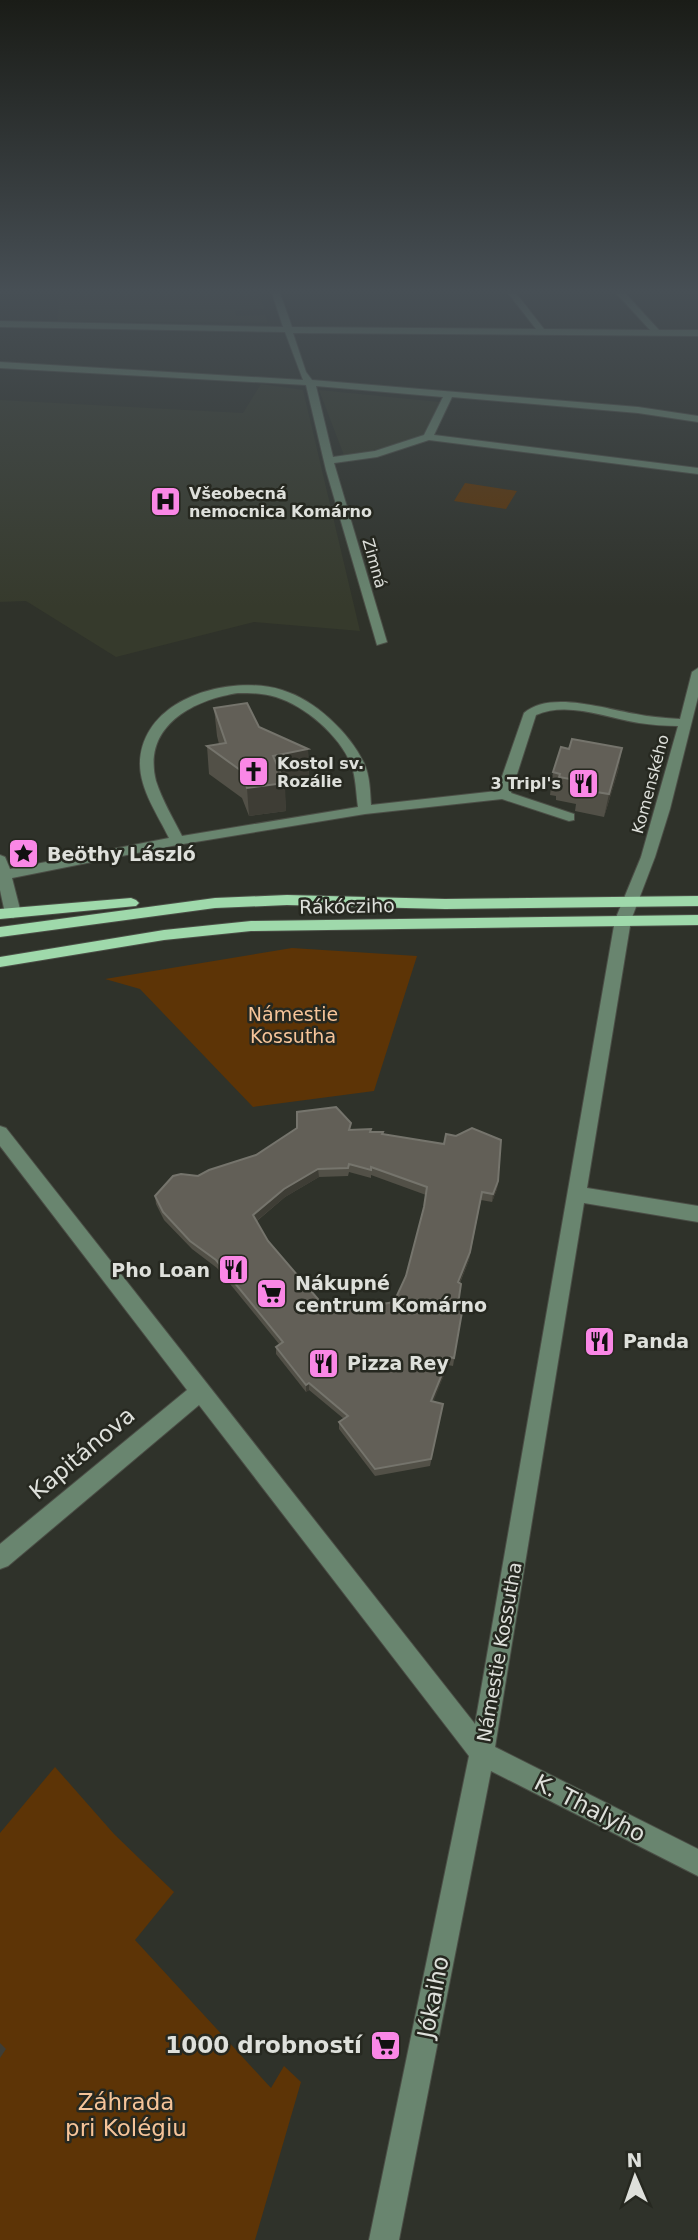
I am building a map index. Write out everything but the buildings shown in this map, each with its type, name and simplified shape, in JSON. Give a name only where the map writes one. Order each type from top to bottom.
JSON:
[{"type":"main road","name":"Rákócziho","points":[[0,932],[215,903],[287,900],[445,904],[698,901]]},
{"type":"main road","points":[[6,913],[148,902],[215,903]]},
{"type":"main road","name":"Rákócziho","points":[[0,962],[138,939],[251,926],[698,920]]},
{"type":"street","name":"Zimná","points":[[313,398],[381,642]]},
{"type":"street","points":[[428,437],[447,398]]},
{"type":"street","points":[[467,398],[638,411],[698,419]]},
{"type":"street","points":[[329,461],[377,454],[428,437],[698,471]]},
{"type":"street","name":"Komenského","points":[[630,902],[663,809],[698,672]]},
{"type":"street","points":[[177,841],[147,771],[150,746],[156,731],[179,709],[197,699],[235,690],[261,689],[278,693],[321,720],[351,752],[359,766],[365,810]]},
{"type":"street","points":[[503,795],[530,713],[536,709],[561,706],[644,720],[684,723]]},
{"type":"street","points":[[6,913],[2,868],[365,810],[503,795],[569,817]]},
{"type":"street","name":"Námestie Kossutha","points":[[482,1753],[623,920],[630,902]]},
{"type":"street","name":"Námestie Kossutha","points":[[0,1133],[482,1753]]},
{"type":"street","points":[[577,1194],[698,1214]]},
{"type":"street","name":"Kapitánova","points":[[0,1558],[201,1391]]},
{"type":"street","name":"K. Thalyho","points":[[482,1753],[698,1863]]},
{"type":"street","name":"Jókaiho","points":[[384,2240],[482,1753]]},
{"type":"shaded area","name":"Všeobecná nemocnica Komárno","points":[[253,398],[305,398],[360,631],[254,622],[116,657],[26,601],[0,602],[0,400],[243,413]]},
{"type":"shaded area","points":[[322,398],[395,398],[440,402],[423,437],[345,458]]},
{"type":"green space","points":[[465,483],[517,491],[506,509],[454,501]]},
{"type":"green space","name":"Námestie Kossutha","points":[[292,948],[417,956],[374,1091],[253,1107],[140,989],[105,979]]},
{"type":"green space","name":"Záhrada pri Kolégiu","points":[[55,1767],[114,1834],[174,1892],[135,1940],[271,2088],[284,2066],[301,2082],[255,2240],[0,2240],[0,1833]]},
{"type":"place","name":"Všeobecná nemocnica Komárno","points":[[166,502]]},
{"type":"place","name":"Kostol sv. Rozálie","points":[[254,772]]},
{"type":"place","name":"3 Tripl's","points":[[584,783]]},
{"type":"place","name":"Beöthy László","points":[[24,854]]},
{"type":"place","name":"Pho Loan","points":[[233,1270]]},
{"type":"place","name":"Nákupné centrum Komárno","points":[[272,1294]]},
{"type":"place","name":"Panda","points":[[600,1341]]},
{"type":"place","name":"Pizza Rey","points":[[324,1363]]},
{"type":"place","name":"1000 drobností","points":[[385,2045]]}]
